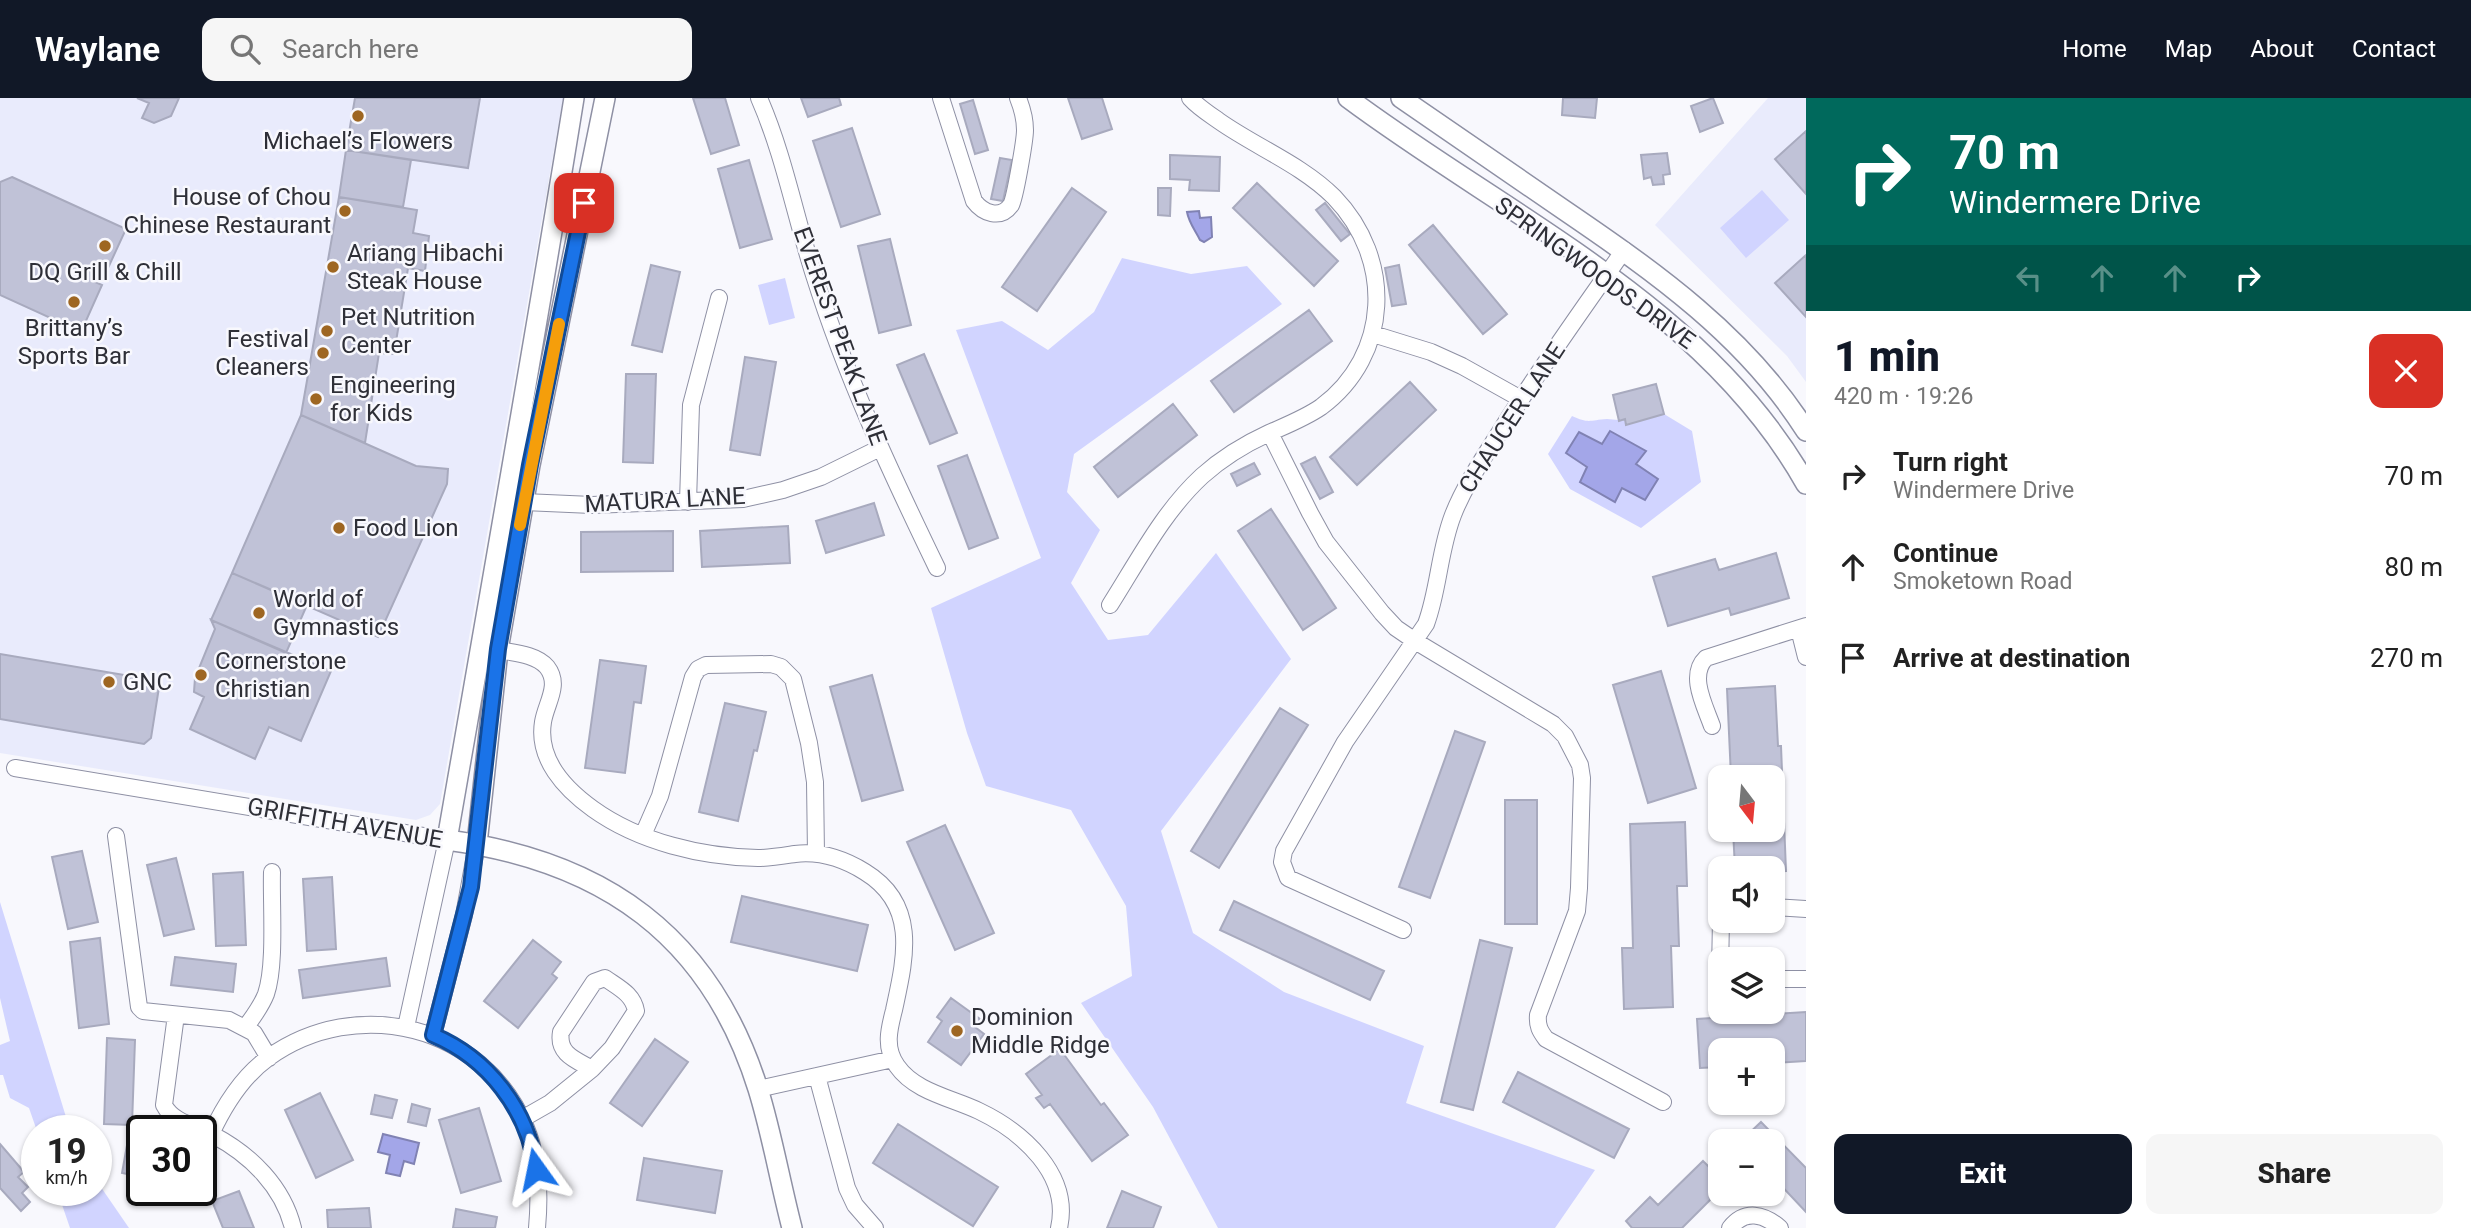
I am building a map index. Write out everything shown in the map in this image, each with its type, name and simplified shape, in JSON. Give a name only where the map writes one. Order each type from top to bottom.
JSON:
[{"type":"street","points":[[406,1027],[447,840],[538,324],[574,98]]},
{"type":"street","points":[[433,1035],[464,915],[477,844],[498,649],[524,502],[605,98]]},
{"type":"street","name":"EVEREST PEAK LANE","points":[[759,98],[784,168],[814,275],[840,350],[880,449],[937,568]]},
{"type":"street","points":[[941,98],[975,201],[987,213],[996,214],[1004,211],[1014,198],[1025,130],[1018,98]]},
{"type":"street","points":[[1110,605],[1162,522],[1203,475],[1227,456],[1321,407],[1340,390],[1355,371],[1373,334],[1377,309],[1377,286],[1364,241],[1334,197],[1312,178],[1224,124],[1190,98]]},
{"type":"street","name":"SPRINGWOODS DRIVE","points":[[1348,98],[1676,327],[1712,361],[1769,429],[1806,484]]},
{"type":"street","name":"SPRINGWOODS DRIVE","points":[[1401,98],[1675,288],[1738,347],[1780,393],[1806,431]]},
{"type":"street","name":"CHAUCER LANE","points":[[1403,930],[1288,878],[1282,862],[1284,851],[1345,742],[1426,624],[1442,547],[1467,484],[1623,250]]},
{"type":"street","points":[[688,502],[691,405],[719,298]]},
{"type":"street","points":[[1373,334],[1431,352],[1462,366],[1521,400]]},
{"type":"street","points":[[1270,433],[1326,541],[1396,628],[1553,724],[1574,750],[1582,778],[1577,911],[1538,1015],[1540,1032],[1546,1039],[1663,1102]]},
{"type":"street","name":"MATURA LANE","points":[[524,502],[592,505],[743,499],[783,490],[821,477],[880,449]]},
{"type":"street","points":[[1712,726],[1696,675],[1700,664],[1706,658],[1802,627],[1806,657]]},
{"type":"street","points":[[498,649],[534,657],[547,666],[554,684],[542,724],[547,756],[554,771],[593,809],[643,835],[691,850],[759,858],[816,854],[844,860],[881,884],[892,898],[905,934],[905,952],[888,1031],[893,1059],[902,1073],[916,1083],[980,1111],[1030,1145],[1043,1161],[1059,1194],[1062,1213],[1059,1228]]},
{"type":"street","points":[[643,835],[660,796],[693,677],[698,669],[706,665],[771,664],[781,667],[793,679],[809,743],[815,782],[816,854]]},
{"type":"street","name":"GRIFFITH AVENUE","points":[[15,768],[477,844],[566,869],[600,885],[652,921],[677,945],[704,978],[722,1007],[743,1049],[758,1089],[792,1228]]},
{"type":"street","points":[[116,836],[139,1007],[143,1011],[229,1020],[254,1033],[269,1058]]},
{"type":"street","points":[[245,1028],[257,1012],[270,976],[272,872]]},
{"type":"street","points":[[1785,908],[1806,909]]},
{"type":"street","points":[[522,1119],[550,1103],[592,1069],[612,1048],[636,1011],[629,994],[604,978],[594,982],[561,1032],[560,1041],[565,1054],[592,1069]]},
{"type":"street","points":[[1785,979],[1806,979]]},
{"type":"street","points":[[170,1115],[164,1105],[176,1014]]},
{"type":"street","points":[[217,1123],[242,1084],[269,1058],[291,1044],[342,1027],[385,1024],[433,1035],[464,1052],[493,1077],[509,1096],[522,1119],[534,1154],[538,1184],[537,1228]]},
{"type":"street","points":[[758,1089],[893,1059]]},
{"type":"street","points":[[817,1076],[846,1188],[855,1205],[876,1228]]},
{"type":"street","points":[[217,1138],[246,1157],[268,1178],[281,1195],[293,1228]]},
{"type":"street","points":[[1730,1228],[1744,1216],[1755,1215],[1765,1217],[1780,1228]]},
{"type":"shaded area","points":[[0,98],[563,98],[440,804],[430,815],[416,820],[0,753]]},
{"type":"shaded area","points":[[1768,98],[1806,98],[1806,382],[1787,356],[1655,225]]},
{"type":"shaded area","points":[[1762,190],[1789,220],[1746,258],[1720,228]]},
{"type":"shaded area","points":[[1199,211],[1200,218],[1211,217],[1212,237],[1204,242],[1200,240],[1187,212]]},
{"type":"shaded area","points":[[1122,258],[1191,274],[1247,266],[1282,304],[1074,454],[1067,492],[1100,530],[1071,583],[1108,640],[1148,635],[1216,553],[1291,659],[1161,831],[1193,933],[1284,992],[1424,1046],[1406,1103],[1595,1170],[1555,1228],[1218,1228],[1153,1107],[1081,1003],[1132,976],[1126,906],[1071,810],[986,786],[967,733],[931,608],[1041,558],[956,330],[1002,321],[1048,350],[1094,312]]},
{"type":"shaded area","points":[[785,278],[795,318],[769,325],[758,285]]},
{"type":"shaded area","points":[[1664,414],[1692,431],[1701,482],[1641,528],[1570,489],[1548,454],[1572,416],[1586,421],[1625,419],[1627,425]]},
{"type":"shaded area","points":[[1610,431],[1646,451],[1636,464],[1658,479],[1645,500],[1622,488],[1615,502],[1580,482],[1587,467],[1566,453],[1579,432],[1602,444]]},
{"type":"shaded area","points":[[0,902],[65,1115],[31,1115],[29,1108],[10,1098],[3,1075],[0,1075],[0,1045],[10,1041],[0,998]]},
{"type":"shaded area","points":[[383,1134],[419,1143],[414,1164],[404,1161],[400,1176],[386,1173],[390,1155],[378,1152]]},
{"type":"shaded area","points":[[112,1203],[129,1228],[70,1228],[62,1206],[112,1206]]},
{"type":"building","points":[[137,98],[179,98],[171,116],[154,123],[142,118],[149,103]]},
{"type":"building","points":[[355,98],[480,98],[468,168],[346,150]]},
{"type":"building","points":[[693,98],[725,98],[739,145],[711,154]]},
{"type":"building","points":[[801,98],[839,98],[841,105],[808,117]]},
{"type":"building","points":[[1068,98],[1102,98],[1112,129],[1082,139]]},
{"type":"building","points":[[1563,98],[1597,98],[1595,118],[1562,115]]},
{"type":"building","points":[[1713,98],[1723,123],[1700,132],[1691,106]]},
{"type":"building","points":[[973,100],[988,150],[975,154],[960,104]]},
{"type":"building","points":[[852,128],[880,214],[841,227],[813,141]]},
{"type":"building","points":[[1806,131],[1806,194],[1775,159]]},
{"type":"building","points":[[346,150],[411,160],[403,207],[339,197]]},
{"type":"building","points":[[1667,153],[1670,174],[1663,175],[1664,184],[1653,185],[1651,177],[1644,179],[1641,155]]},
{"type":"building","points":[[1170,155],[1220,157],[1219,191],[1189,190],[1190,180],[1170,179]]},
{"type":"building","points":[[1000,158],[1012,160],[1003,201],[991,199]]},
{"type":"building","points":[[749,160],[772,239],[740,248],[718,169]]},
{"type":"building","points":[[12,177],[126,229],[108,268],[103,265],[95,282],[102,285],[81,332],[0,295],[0,182]]},
{"type":"building","points":[[1257,183],[1338,261],[1314,286],[1233,208]]},
{"type":"building","points":[[1072,188],[1106,212],[1037,311],[1002,287]]},
{"type":"building","points":[[1158,188],[1171,188],[1170,216],[1158,215]]},
{"type":"building","points":[[339,197],[417,210],[413,233],[429,236],[425,271],[408,268],[394,354],[379,353],[365,443],[301,415]]},
{"type":"building","points":[[1325,203],[1350,234],[1341,241],[1316,210]]},
{"type":"building","points":[[1433,225],[1507,314],[1483,334],[1409,245]]},
{"type":"building","points":[[890,239],[911,325],[879,333],[858,246]]},
{"type":"building","points":[[1806,255],[1806,317],[1775,283]]},
{"type":"building","points":[[651,265],[680,272],[662,352],[632,345]]},
{"type":"building","points":[[1399,265],[1406,304],[1392,306],[1385,268]]},
{"type":"building","points":[[1309,310],[1332,341],[1234,412],[1211,381]]},
{"type":"building","points":[[924,354],[957,433],[930,444],[897,365]]},
{"type":"building","points":[[745,357],[776,362],[760,455],[730,450]]},
{"type":"building","points":[[626,374],[656,374],[653,463],[623,462]]},
{"type":"building","points":[[1410,382],[1436,410],[1357,485],[1330,457]]},
{"type":"building","points":[[1656,384],[1664,414],[1626,425],[1625,419],[1619,421],[1613,395]]},
{"type":"building","points":[[1173,404],[1197,435],[1118,497],[1094,467]]},
{"type":"building","name":"Food Lion","points":[[301,415],[416,466],[448,469],[447,484],[378,637],[232,573]]},
{"type":"building","points":[[967,455],[998,538],[969,549],[938,466]]},
{"type":"building","points":[[1315,457],[1333,492],[1320,499],[1301,464]]},
{"type":"building","points":[[1254,463],[1260,474],[1237,486],[1231,474]]},
{"type":"building","points":[[874,503],[884,535],[826,553],[816,521]]},
{"type":"building","points":[[1271,509],[1336,608],[1303,630],[1238,531]]},
{"type":"building","points":[[788,526],[790,563],[702,567],[700,531]]},
{"type":"building","points":[[673,531],[673,571],[581,572],[581,532]]},
{"type":"building","points":[[1776,553],[1789,598],[1731,615],[1729,608],[1668,626],[1653,577],[1715,559],[1719,570]]},
{"type":"building","name":"World of Gymnastics","points":[[232,573],[307,605],[286,653],[211,620]]},
{"type":"building","points":[[211,620],[331,671],[301,741],[269,727],[255,759],[190,729],[204,697],[194,692],[195,678],[215,629]]},
{"type":"building","points":[[0,654],[160,681],[151,738],[144,744],[0,719]]},
{"type":"building","points":[[600,660],[646,666],[641,703],[634,702],[625,773],[585,768]]},
{"type":"building","points":[[1661,671],[1696,788],[1648,803],[1613,685]]},
{"type":"building","points":[[872,675],[903,790],[862,801],[830,687]]},
{"type":"building","points":[[1775,686],[1778,746],[1781,746],[1782,765],[1730,765],[1727,689]]},
{"type":"building","points":[[725,703],[766,712],[757,751],[754,750],[738,821],[699,812]]},
{"type":"building","points":[[1280,708],[1308,725],[1219,868],[1191,851]]},
{"type":"building","points":[[1455,731],[1485,742],[1430,898],[1399,887]]},
{"type":"building","points":[[1505,800],[1537,800],[1537,924],[1505,924]]},
{"type":"building","points":[[1685,822],[1687,886],[1677,886],[1679,946],[1671,946],[1673,1007],[1624,1009],[1622,948],[1633,948],[1630,824]]},
{"type":"building","points":[[945,825],[994,933],[955,950],[907,842]]},
{"type":"building","points":[[1734,842],[1785,842],[1786,871],[1785,856],[1734,856]]},
{"type":"building","points":[[82,851],[98,922],[68,929],[52,857]]},
{"type":"building","points":[[176,858],[194,929],[164,936],[147,865]]},
{"type":"building","points":[[243,872],[246,945],[216,946],[213,874]]},
{"type":"building","points":[[332,877],[336,949],[307,951],[303,879]]},
{"type":"building","points":[[742,896],[868,925],[857,971],[731,942]]},
{"type":"building","points":[[1234,901],[1384,971],[1370,1000],[1220,930]]},
{"type":"building","points":[[100,938],[109,1024],[79,1028],[70,942]]},
{"type":"building","points":[[533,940],[561,962],[552,974],[557,978],[518,1028],[484,1001]]},
{"type":"building","points":[[1480,940],[1512,948],[1473,1110],[1441,1102]]},
{"type":"building","points":[[175,957],[236,964],[233,992],[171,985]]},
{"type":"building","points":[[386,958],[390,986],[303,998],[299,970]]},
{"type":"building","name":"Dominion Middle Ridge","points":[[951,998],[980,1019],[975,1027],[984,1034],[961,1065],[928,1042],[942,1021],[937,1017]]},
{"type":"building","points":[[1806,1012],[1806,1061],[1785,1062],[1785,1038],[1708,1038],[1708,1068],[1700,1068],[1697,1019],[1708,1018],[1708,1024],[1785,1024],[1785,1013]]},
{"type":"building","points":[[107,1038],[135,1040],[132,1115],[126,1115],[126,1125],[112,1124],[112,1115],[104,1115]]},
{"type":"building","points":[[655,1039],[688,1062],[642,1126],[610,1103]]},
{"type":"building","points":[[1060,1049],[1101,1105],[1104,1103],[1128,1135],[1092,1161],[1050,1104],[1044,1108],[1036,1098],[1042,1095],[1026,1074]]},
{"type":"building","points":[[1518,1072],[1629,1129],[1614,1158],[1503,1102]]},
{"type":"building","points":[[320,1093],[353,1160],[316,1178],[285,1110]]},
{"type":"building","points":[[375,1095],[397,1100],[392,1118],[371,1114]]},
{"type":"building","points":[[412,1104],[430,1109],[426,1126],[408,1122]]},
{"type":"building","points":[[479,1108],[501,1181],[461,1193],[439,1120]]},
{"type":"building","points":[[1761,1122],[1768,1129],[1754,1129]]},
{"type":"building","points":[[898,1124],[998,1187],[973,1226],[873,1163]]},
{"type":"building","points":[[0,1144],[21,1168],[18,1177],[21,1180],[21,1206],[26,1206],[21,1211],[0,1188]]},
{"type":"building","points":[[1785,1147],[1806,1168],[1806,1212],[1785,1190]]},
{"type":"building","points":[[126,1151],[126,1174],[122,1173]]},
{"type":"building","points":[[644,1158],[722,1171],[715,1213],[637,1200]]},
{"type":"building","points":[[1703,1161],[1708,1166],[1708,1202],[1682,1228],[1632,1228],[1626,1221],[1650,1197],[1658,1205]]},
{"type":"building","points":[[239,1191],[254,1228],[223,1228],[214,1206],[217,1206],[217,1199]]},
{"type":"building","points":[[1122,1191],[1161,1207],[1153,1228],[1107,1228]]},
{"type":"building","points":[[369,1208],[371,1228],[328,1228],[327,1210]]},
{"type":"building","points":[[456,1209],[497,1217],[495,1228],[453,1228]]},
{"type":"slow traffic","points":[[520,525],[559,324]]},
{"type":"place","name":"Michael’s Flowers","points":[[358,116]]},
{"type":"place","name":"House of Chou Chinese Restaurant","points":[[345,211]]},
{"type":"place","name":"DQ Grill & Chill","points":[[105,246]]},
{"type":"place","name":"Ariang Hibachi Steak House","points":[[333,267]]},
{"type":"place","name":"Brittany’s Sports Bar","points":[[74,302]]},
{"type":"place","name":"Pet Nutrition Center","points":[[327,331]]},
{"type":"place","name":"Festival Cleaners","points":[[323,353]]},
{"type":"place","name":"Engineering for Kids","points":[[316,399]]},
{"type":"place","name":"Food Lion","points":[[339,528]]},
{"type":"place","name":"World of Gymnastics","points":[[259,613]]},
{"type":"place","name":"Cornerstone Christian","points":[[201,675]]},
{"type":"place","name":"GNC","points":[[109,682]]},
{"type":"place","name":"Dominion Middle Ridge","points":[[957,1031]]},
{"type":"route","points":[[536,1169],[528,1131],[509,1096],[493,1077],[464,1052],[433,1035],[471,887],[498,649],[530,465],[584,203]]}]
